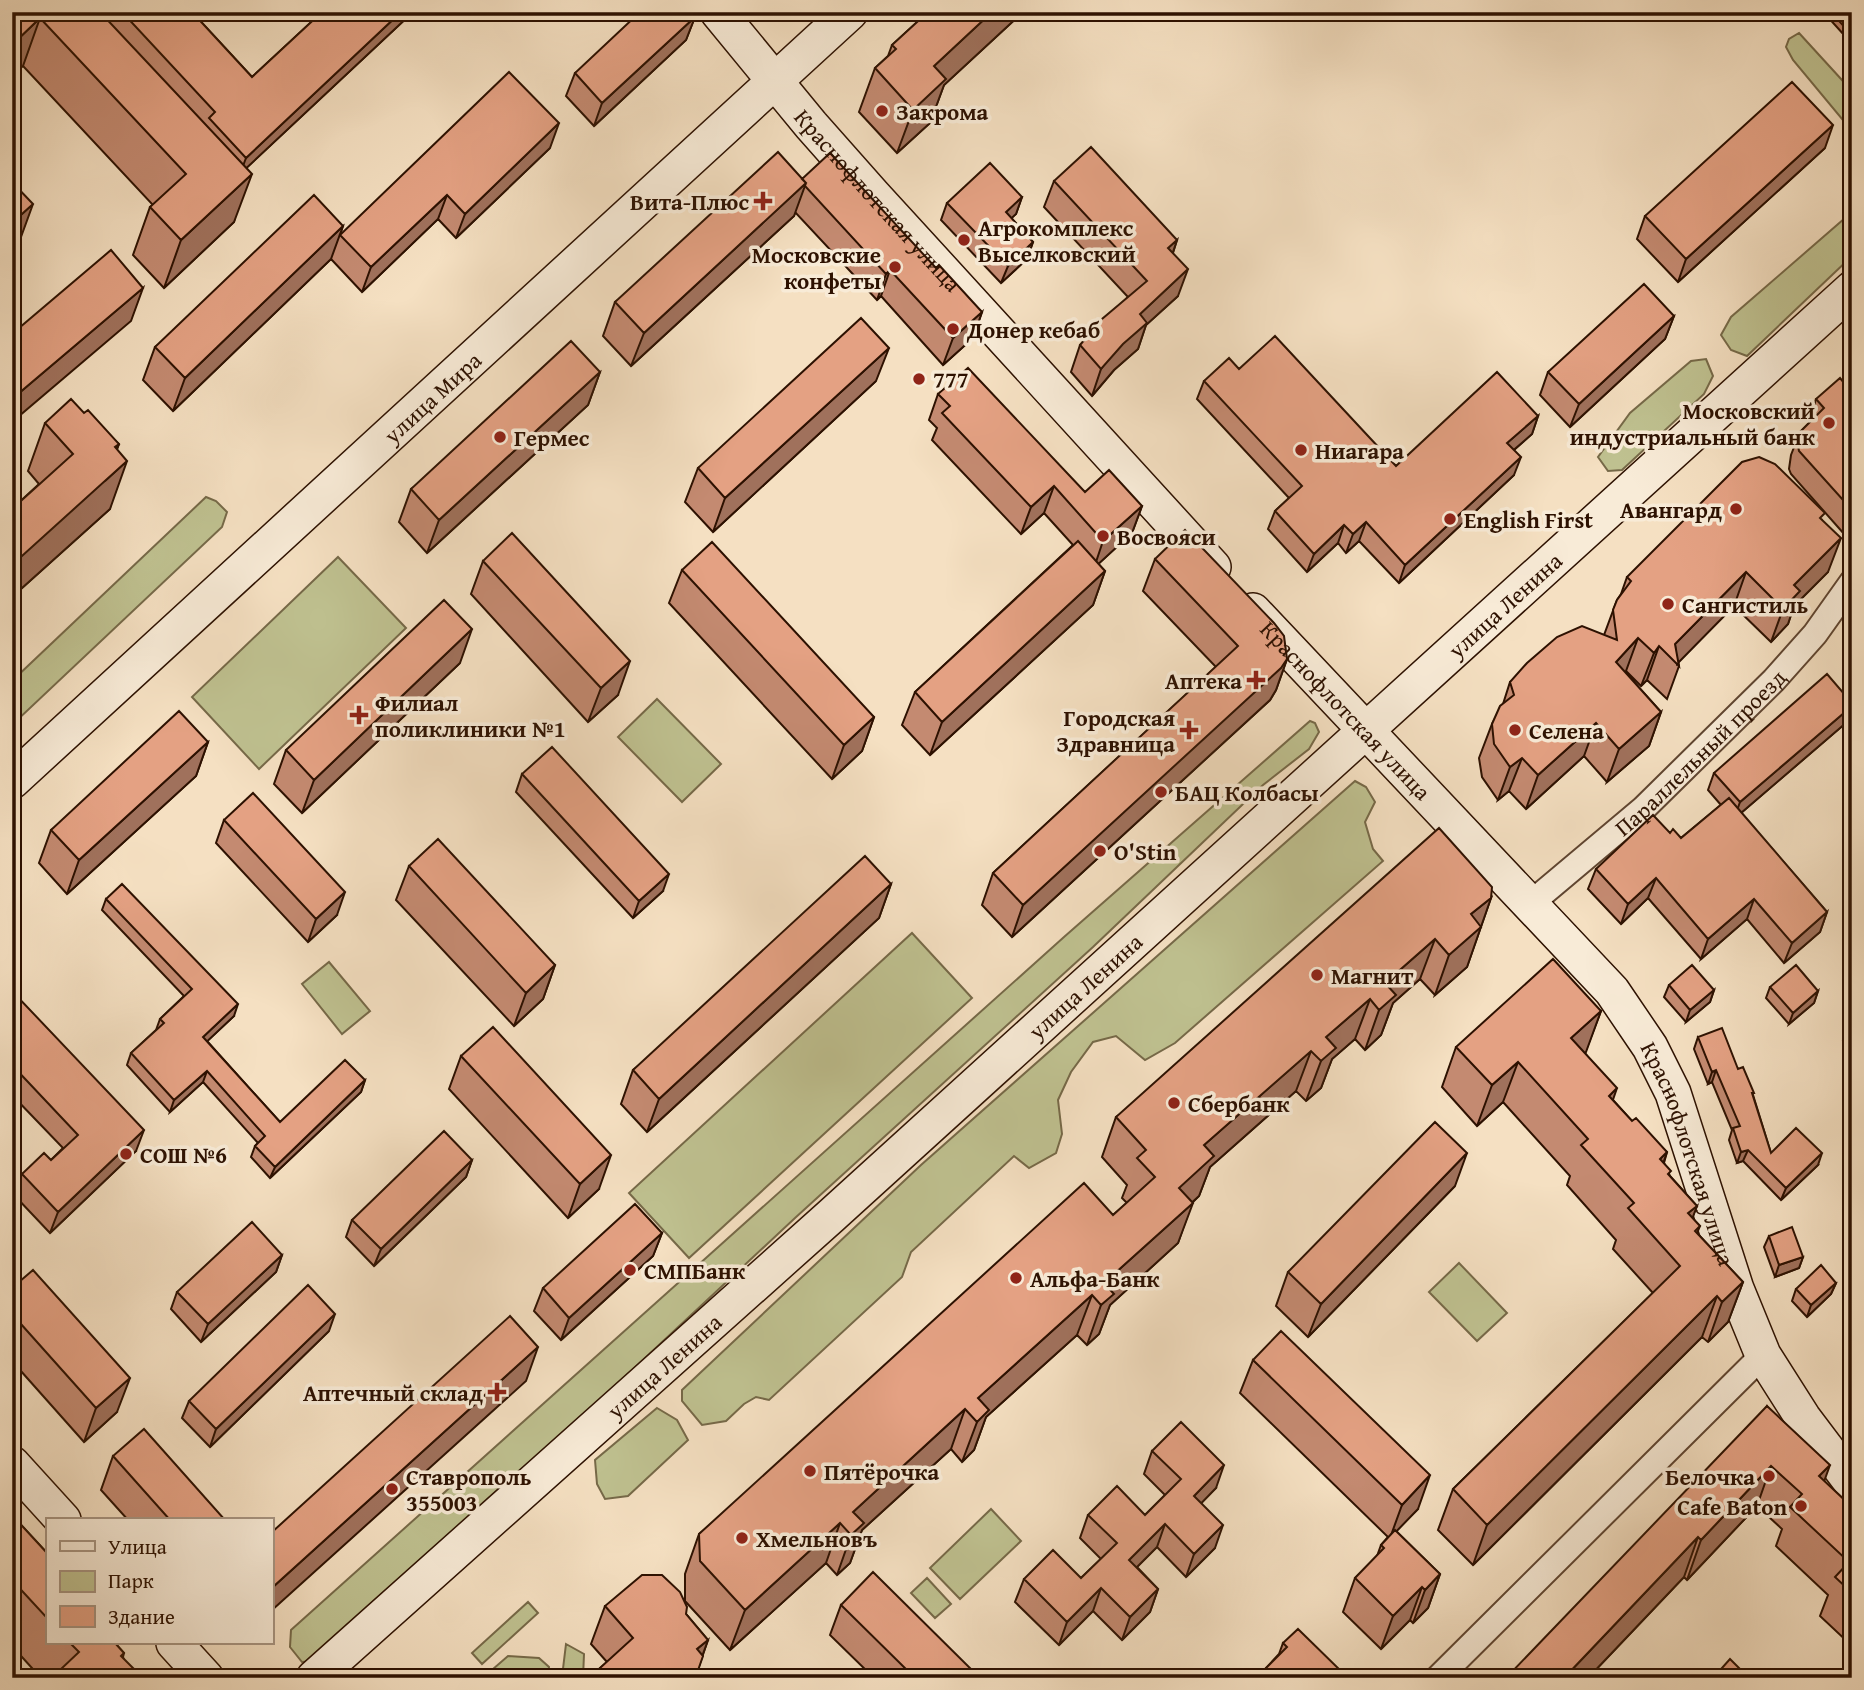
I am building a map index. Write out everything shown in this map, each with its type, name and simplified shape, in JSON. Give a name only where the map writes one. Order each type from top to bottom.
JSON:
[{"type":"main road","name":"Краснофлотская улица","points":[[718,12],[873,195],[1061,404],[1366,732],[1612,991],[1650,1047],[1673,1093],[1736,1289],[1763,1355],[1802,1418],[1852,1483]]},
{"type":"main road","name":"улица Мира","points":[[12,780],[272,545],[850,12]]},
{"type":"main road","name":"улица Ленина","points":[[314,1678],[831,1216],[1852,289]]},
{"type":"main road","points":[[12,1464],[61,1518]]},
{"type":"main road","points":[[175,1644],[206,1678]]},
{"type":"street","name":"Параллельный проезд","points":[[1530,904],[1643,809],[1780,674],[1815,634],[1852,582]]},
{"type":"street","points":[[1438,1678],[1763,1355]]},
{"type":"green space","points":[[1799,33],[1852,91],[1852,131],[1793,60],[1786,47],[1789,39]]},
{"type":"green space","points":[[1852,212],[1852,256],[1747,356],[1731,350],[1721,335],[1731,317]]},
{"type":"green space","points":[[1706,359],[1713,376],[1704,394],[1622,470],[1608,471],[1598,457],[1630,413],[1691,361]]},
{"type":"green space","points":[[206,497],[216,501],[227,512],[222,527],[12,725],[12,681]]},
{"type":"green space","points":[[338,557],[406,628],[259,769],[192,697]]},
{"type":"green space","points":[[657,699],[721,764],[682,802],[618,737]]},
{"type":"green space","points":[[1310,721],[1315,723],[1319,732],[1309,749],[1263,785],[1093,947],[795,1218],[331,1651],[318,1661],[302,1662],[290,1647],[291,1630],[1064,937]]},
{"type":"green space","points":[[1355,781],[1366,787],[1375,802],[1365,822],[1373,849],[1383,861],[1175,1043],[1145,1060],[1116,1036],[1093,1042],[1071,1072],[1058,1100],[1062,1134],[1056,1153],[1029,1168],[1014,1156],[911,1252],[902,1277],[769,1400],[756,1397],[726,1421],[702,1425],[682,1401],[682,1390],[921,1165]]},
{"type":"green space","points":[[912,933],[972,998],[689,1258],[629,1193]]},
{"type":"green space","points":[[329,962],[370,1011],[342,1034],[302,984]]},
{"type":"green space","points":[[1459,1263],[1507,1313],[1477,1341],[1429,1292]]},
{"type":"green space","points":[[657,1408],[677,1420],[688,1440],[628,1496],[605,1499],[597,1484],[595,1460]]},
{"type":"green space","points":[[991,1509],[1021,1541],[960,1599],[930,1568]]},
{"type":"green space","points":[[927,1578],[951,1604],[935,1618],[911,1593]]},
{"type":"green space","points":[[528,1602],[538,1613],[482,1664],[472,1653]]},
{"type":"green space","points":[[566,1644],[584,1654],[583,1678],[562,1677]]},
{"type":"green space","points":[[508,1656],[539,1658],[549,1667],[548,1678],[486,1678],[485,1676]]},
{"type":"building","points":[[12,12],[100,12],[252,174],[181,240],[150,207],[186,174],[40,18],[12,45]]},
{"type":"building","points":[[122,12],[192,12],[252,77],[322,12],[401,12],[246,158],[209,118],[215,112]]},
{"type":"building","points":[[640,12],[690,12],[695,17],[602,103],[575,73]]},
{"type":"building","points":[[928,12],[992,12],[934,66],[946,79],[913,110],[875,68],[896,49],[892,45]]},
{"type":"building","points":[[1831,12],[1852,12],[1852,26],[1847,30]]},
{"type":"building","points":[[509,72],[559,123],[465,214],[447,195],[371,267],[340,235]]},
{"type":"building","points":[[1792,82],[1833,125],[1686,259],[1645,216]]},
{"type":"building","points":[[1091,147],[1177,240],[1168,248],[1188,269],[1140,314],[1147,323],[1123,344],[1101,369],[1080,345],[1102,319],[1147,281],[1054,181]]},
{"type":"building","points":[[778,152],[806,183],[644,333],[615,302]]},
{"type":"building","points":[[830,153],[936,268],[939,265],[982,312],[953,338],[890,270],[886,274],[805,186],[806,183],[802,179]]},
{"type":"building","points":[[990,163],[1022,197],[1006,212],[1033,242],[1008,266],[947,203]]},
{"type":"building","points":[[12,182],[33,204],[12,223]]},
{"type":"building","points":[[314,195],[343,226],[185,378],[155,347]]},
{"type":"building","points":[[111,250],[143,288],[12,399],[12,334]]},
{"type":"building","points":[[1644,284],[1674,316],[1579,404],[1548,372]]},
{"type":"building","points":[[861,318],[889,348],[725,498],[698,468]]},
{"type":"building","points":[[1275,336],[1396,466],[1497,372],[1538,416],[1507,443],[1521,457],[1405,565],[1366,522],[1353,534],[1344,525],[1314,554],[1275,511],[1302,486],[1204,381],[1229,358],[1239,369]]},
{"type":"building","points":[[571,341],[600,372],[439,520],[411,489]]},
{"type":"building","points":[[968,368],[1085,492],[1109,470],[1142,506],[1103,541],[1054,486],[1031,507],[942,413],[950,406],[938,394]]},
{"type":"building","points":[[1840,378],[1849,389],[1852,387],[1852,510],[1799,451],[1798,446],[1800,432],[1824,408],[1816,399]]},
{"type":"building","points":[[71,399],[84,413],[88,410],[119,444],[115,447],[127,461],[12,565],[12,509],[73,454],[45,423]]},
{"type":"building","points":[[1759,457],[1775,464],[1825,513],[1820,518],[1841,538],[1794,585],[1800,591],[1783,609],[1746,572],[1675,644],[1679,666],[1659,646],[1654,653],[1638,638],[1616,662],[1661,712],[1619,749],[1596,723],[1538,775],[1522,758],[1510,767],[1494,744],[1492,724],[1500,706],[1514,695],[1510,682],[1557,637],[1582,626],[1617,640],[1613,610],[1631,581],[1627,577],[1742,462]]},
{"type":"building","points":[[1185,530],[1274,623],[1284,636],[1287,659],[1281,668],[1023,905],[993,873],[1238,646],[1155,559]]},
{"type":"building","points":[[512,533],[630,661],[601,688],[483,561]]},
{"type":"building","points":[[1078,541],[1105,571],[942,722],[915,692]]},
{"type":"building","points":[[712,542],[874,717],[844,745],[682,570]]},
{"type":"building","points":[[444,600],[472,629],[314,780],[286,750]]},
{"type":"building","points":[[1827,674],[1852,706],[1740,802],[1714,773]]},
{"type":"building","points":[[179,711],[208,742],[79,860],[51,830]]},
{"type":"building","points":[[552,747],[669,874],[639,901],[522,774]]},
{"type":"building","points":[[253,793],[345,892],[316,919],[224,820]]},
{"type":"building","points":[[1729,798],[1827,912],[1792,943],[1754,899],[1708,939],[1656,878],[1628,904],[1596,869],[1653,815],[1670,833],[1673,829],[1681,838]]},
{"type":"building","points":[[1439,828],[1492,887],[1491,898],[1471,914],[1481,927],[1449,955],[1435,939],[1385,983],[1396,995],[1379,1010],[1370,999],[1326,1037],[1336,1048],[1321,1061],[1311,1051],[1204,1145],[1214,1156],[1179,1188],[1193,1203],[1104,1283],[1114,1294],[1101,1305],[1092,1295],[978,1398],[989,1410],[977,1422],[965,1409],[853,1512],[864,1523],[851,1535],[840,1523],[745,1610],[700,1561],[699,1534],[1084,1183],[1113,1215],[1155,1177],[1137,1158],[1146,1150],[1116,1117]]},
{"type":"building","points":[[438,839],[555,965],[526,993],[409,866]]},
{"type":"building","points":[[865,856],[891,884],[659,1099],[633,1070]]},
{"type":"building","points":[[122,884],[238,1004],[203,1037],[280,1122],[345,1060],[365,1080],[275,1167],[255,1146],[265,1136],[207,1071],[174,1100],[131,1053],[164,1023],[160,1019],[192,989],[106,899]]},
{"type":"building","points":[[1553,959],[1601,1011],[1571,1038],[1617,1088],[1609,1096],[1632,1121],[1636,1118],[1667,1152],[1660,1159],[1671,1171],[1668,1174],[1697,1206],[1688,1213],[1700,1226],[1695,1231],[1743,1282],[1722,1302],[1717,1296],[1487,1525],[1453,1489],[1680,1266],[1628,1208],[1634,1203],[1581,1145],[1588,1139],[1518,1062],[1492,1085],[1456,1047]]},
{"type":"building","points":[[1692,965],[1714,990],[1690,1010],[1669,985]]},
{"type":"building","points":[[1796,965],[1818,991],[1793,1013],[1770,987]]},
{"type":"building","points":[[12,991],[144,1130],[58,1212],[22,1174],[44,1153],[51,1160],[78,1135],[12,1065]]},
{"type":"building","points":[[493,1027],[611,1155],[580,1184],[461,1056]]},
{"type":"building","points":[[1722,1028],[1738,1069],[1743,1067],[1754,1093],[1771,1153],[1796,1128],[1822,1153],[1786,1188],[1748,1150],[1741,1152],[1733,1128],[1740,1126],[1716,1070],[1712,1072],[1698,1037]]},
{"type":"building","points":[[1435,1122],[1467,1153],[1321,1304],[1288,1272]]},
{"type":"building","points":[[444,1131],[472,1160],[381,1249],[352,1220]]},
{"type":"building","points":[[635,1204],[662,1233],[569,1318],[543,1288]]},
{"type":"building","points":[[252,1222],[282,1255],[208,1324],[177,1292]]},
{"type":"building","points":[[1792,1227],[1803,1257],[1779,1265],[1769,1236]]},
{"type":"building","points":[[1821,1265],[1836,1283],[1811,1305],[1796,1289]]},
{"type":"building","points":[[33,1270],[130,1378],[96,1408],[12,1314],[12,1288]]},
{"type":"building","points":[[308,1285],[335,1314],[216,1429],[189,1401]]},
{"type":"building","points":[[510,1316],[538,1347],[274,1586],[273,1531]]},
{"type":"building","points":[[1281,1331],[1430,1475],[1402,1505],[1253,1360]]},
{"type":"building","points":[[1767,1406],[1830,1465],[1819,1476],[1852,1507],[1852,1593],[1835,1577],[1849,1562],[1790,1507],[1802,1494],[1771,1466],[1701,1540],[1698,1537],[1564,1678],[1506,1678]]},
{"type":"building","points":[[1181,1422],[1224,1465],[1194,1496],[1223,1525],[1194,1554],[1165,1524],[1129,1560],[1158,1589],[1130,1617],[1101,1588],[1067,1622],[1024,1579],[1053,1550],[1081,1578],[1117,1543],[1088,1515],[1117,1486],[1145,1515],[1181,1479],[1152,1451]]},
{"type":"building","points":[[144,1429],[223,1518],[168,1518],[113,1456]]},
{"type":"building","points":[[12,1515],[46,1552],[46,1617],[12,1580]]},
{"type":"building","points":[[1395,1530],[1440,1574],[1425,1590],[1422,1587],[1393,1616],[1355,1578],[1384,1548],[1381,1545]]},
{"type":"building","points":[[873,1572],[980,1678],[915,1678],[841,1605]]},
{"type":"building","points":[[642,1575],[662,1575],[680,1592],[687,1607],[686,1614],[708,1640],[697,1649],[703,1656],[696,1676],[684,1673],[678,1678],[669,1678],[666,1674],[661,1678],[589,1678],[633,1638],[605,1606]]},
{"type":"building","points":[[1298,1629],[1343,1673],[1338,1678],[1258,1678],[1287,1647],[1283,1643]]},
{"type":"building","points":[[71,1644],[116,1644],[124,1653],[121,1656],[134,1669],[125,1678],[67,1678],[61,1669],[79,1652]]},
{"type":"building","points":[[1730,1659],[1749,1678],[1713,1678]]},
{"type":"place","name":"Закрома","points":[[882,111]]},
{"type":"place","name":"Вита-Плюс","points":[[763,201]]},
{"type":"place","name":"Агрокомплекс Выселковский","points":[[964,240]]},
{"type":"place","name":"Московские конфеты","points":[[895,267]]},
{"type":"place","name":"Донер кебаб","points":[[953,329]]},
{"type":"place","name":"777","points":[[919,379]]},
{"type":"place","name":"Московский индустриальный банк","points":[[1829,423]]},
{"type":"place","name":"Гермес","points":[[500,437]]},
{"type":"place","name":"Ниагара","points":[[1301,450]]},
{"type":"place","name":"Авангард","points":[[1736,509]]},
{"type":"place","name":"English First","points":[[1450,519]]},
{"type":"place","name":"Восвояси","points":[[1103,536]]},
{"type":"place","name":"Сангистиль","points":[[1668,604]]},
{"type":"place","name":"Аптека","points":[[1256,680]]},
{"type":"place","name":"Филиал поликлиники №1","points":[[359,715]]},
{"type":"place","name":"Городская Здравница","points":[[1189,730]]},
{"type":"place","name":"Селена","points":[[1515,730]]},
{"type":"place","name":"БАЦ Колбасы","points":[[1161,792]]},
{"type":"place","name":"O'Stin","points":[[1100,851]]},
{"type":"place","name":"Магнит","points":[[1317,975]]},
{"type":"place","name":"Сбербанк","points":[[1174,1103]]},
{"type":"place","name":"СОШ №6","points":[[126,1154]]},
{"type":"place","name":"СМПБанк","points":[[630,1270]]},
{"type":"place","name":"Альфа-Банк","points":[[1016,1278]]},
{"type":"place","name":"Аптечный склад","points":[[497,1392]]},
{"type":"place","name":"Пятёрочка","points":[[810,1471]]},
{"type":"place","name":"Белочка","points":[[1769,1476]]},
{"type":"place","name":"Ставрополь 355003","points":[[392,1489]]},
{"type":"place","name":"Cafe Baton","points":[[1801,1506]]},
{"type":"place","name":"Хмельновъ","points":[[742,1538]]}]
